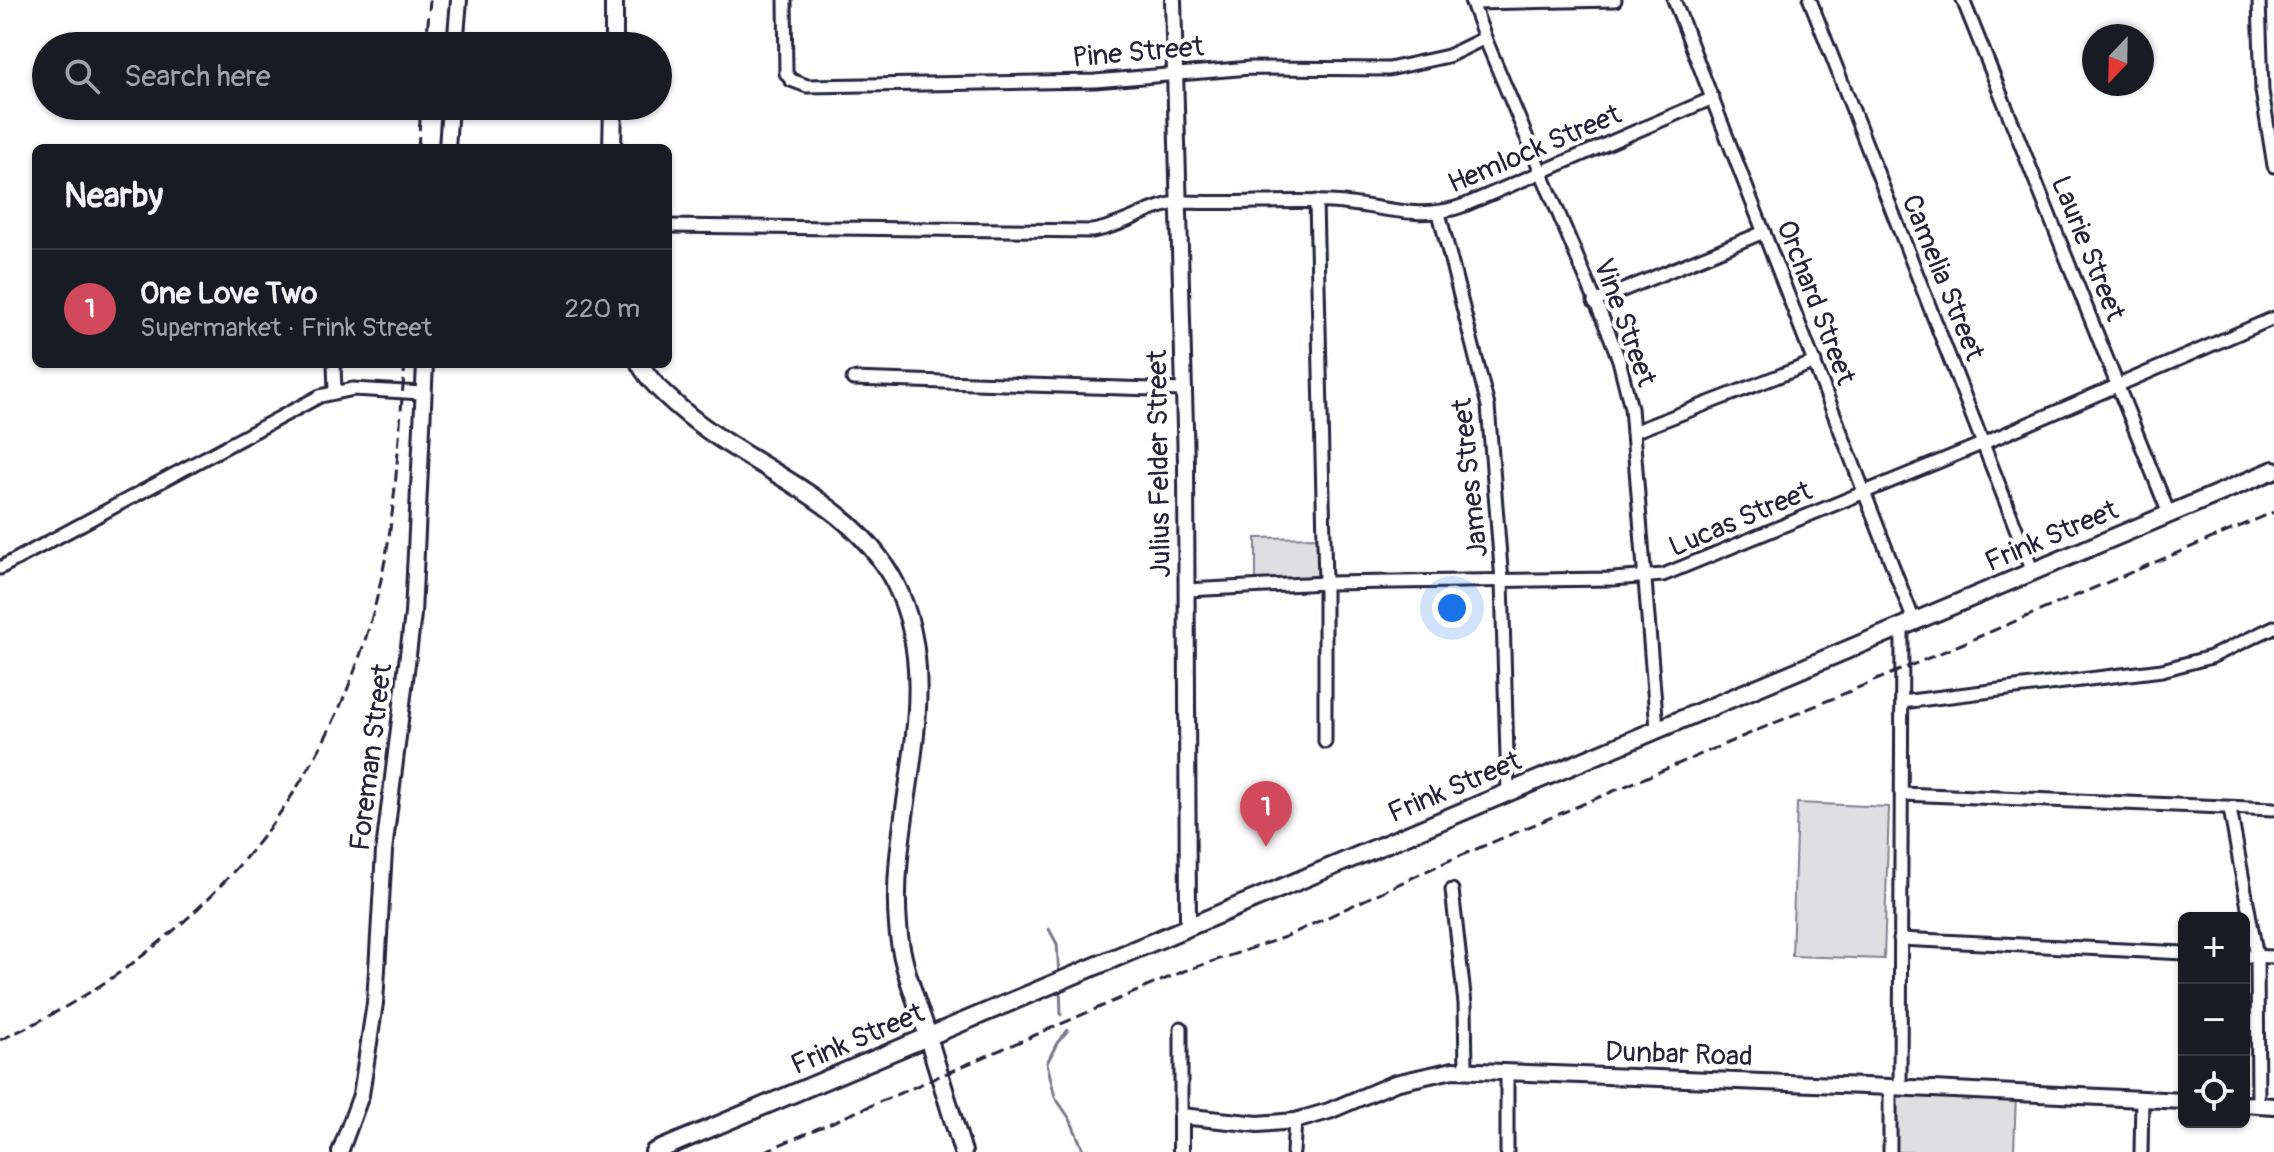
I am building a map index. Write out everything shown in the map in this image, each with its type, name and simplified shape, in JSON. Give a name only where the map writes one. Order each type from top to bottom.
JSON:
[{"type":"main road","points":[[614,0],[614,32]]},
{"type":"main road","points":[[612,144],[613,120]]},
{"type":"main road","points":[[643,368],[664,394],[697,424],[836,513],[863,538],[895,583],[910,631],[918,687],[896,870],[898,926],[905,965],[963,1152]]},
{"type":"main road","name":"Frink Street","points":[[654,1152],[2274,470]]},
{"type":"street","points":[[456,32],[459,0]]},
{"type":"street","name":"Pine Street","points":[[785,0],[786,73],[791,80],[807,86],[1095,81],[1250,68],[1389,69],[1448,56],[1485,38]]},
{"type":"street","name":"Julius Felder Street","points":[[1173,0],[1187,590],[1188,927]]},
{"type":"street","points":[[1471,1],[1615,0]]},
{"type":"street","name":"Orchard Street","points":[[1674,0],[1865,492],[1908,624]]},
{"type":"street","name":"Camelia Street","points":[[1810,0],[2033,572]]},
{"type":"street","name":"Laurie Street","points":[[1963,0],[2169,514]]},
{"type":"street","points":[[2259,0],[2262,91],[2274,166]]},
{"type":"street","name":"Vine Street","points":[[1471,1],[1619,360],[1631,408],[1657,728]]},
{"type":"street","name":"Hemlock Street","points":[[672,226],[1092,231],[1178,203],[1316,201],[1376,206],[1417,214],[1439,213],[1465,205],[1713,98]]},
{"type":"street","points":[[447,144],[449,120]]},
{"type":"street","points":[[1316,201],[1325,583],[1325,742]]},
{"type":"street","name":"James Street","points":[[1439,213],[1488,406],[1502,581],[1508,791]]},
{"type":"street","points":[[1594,302],[1764,232]]},
{"type":"street","name":"Lucas Street","points":[[1187,590],[1325,583],[1644,577],[1672,573],[2274,318]]},
{"type":"street","points":[[1633,432],[1815,362]]},
{"type":"street","points":[[334,368],[335,391]]},
{"type":"street","name":"Foreman Street","points":[[340,1152],[361,1095],[375,1003],[384,851],[413,614],[425,368]]},
{"type":"street","points":[[853,379],[1183,390]]},
{"type":"street","points":[[0,568],[313,399],[335,391],[379,389],[422,393]]},
{"type":"street","points":[[1890,1152],[1900,939],[1902,702],[1908,624]]},
{"type":"street","points":[[1902,702],[2162,670],[2211,657],[2274,627]]},
{"type":"street","points":[[1902,794],[2274,809]]},
{"type":"street","points":[[2230,809],[2244,912]]},
{"type":"street","points":[[1452,890],[1464,989],[1466,1070]]},
{"type":"street","points":[[1900,939],[2178,953]]},
{"type":"street","points":[[2274,957],[2250,956],[2251,1105],[2274,1106]]},
{"type":"street","points":[[1181,1028],[1181,1152]]},
{"type":"street","name":"Dunbar Road","points":[[1181,1116],[1258,1124],[1295,1121],[1329,1111],[1395,1083],[1444,1071],[1466,1070],[2178,1101]]},
{"type":"street","points":[[1507,1072],[1507,1152]]},
{"type":"street","points":[[2141,1152],[2142,1099]]},
{"type":"street","points":[[1293,1152],[1295,1121]]},
{"type":"shaded area","points":[[1320,537],[1321,580],[1256,580],[1256,538]]},
{"type":"shaded area","points":[[1797,803],[1889,807],[1884,959],[1792,956]]},
{"type":"shaded area","points":[[1890,1087],[2016,1093],[2014,1151],[2039,1152],[1890,1152]]},
{"type":"waterway","points":[[1049,929],[1057,944],[1059,975]]},
{"type":"waterway","points":[[1060,987],[1061,1015]]},
{"type":"waterway","points":[[1068,1030],[1047,1063],[1055,1097],[1070,1119],[1084,1152]]},
{"type":"railway","points":[[427,32],[430,0]]},
{"type":"railway","points":[[418,144],[420,120]]},
{"type":"railway","points":[[0,1040],[71,1003],[137,960],[196,910],[248,854],[294,793],[331,725],[361,653],[382,575],[394,496],[405,368]]},
{"type":"railway","points":[[763,1152],[1184,971],[1285,937],[1448,861],[2274,512]]},
{"type":"place","name":"One Love Two","points":[[1266,847]]}]
